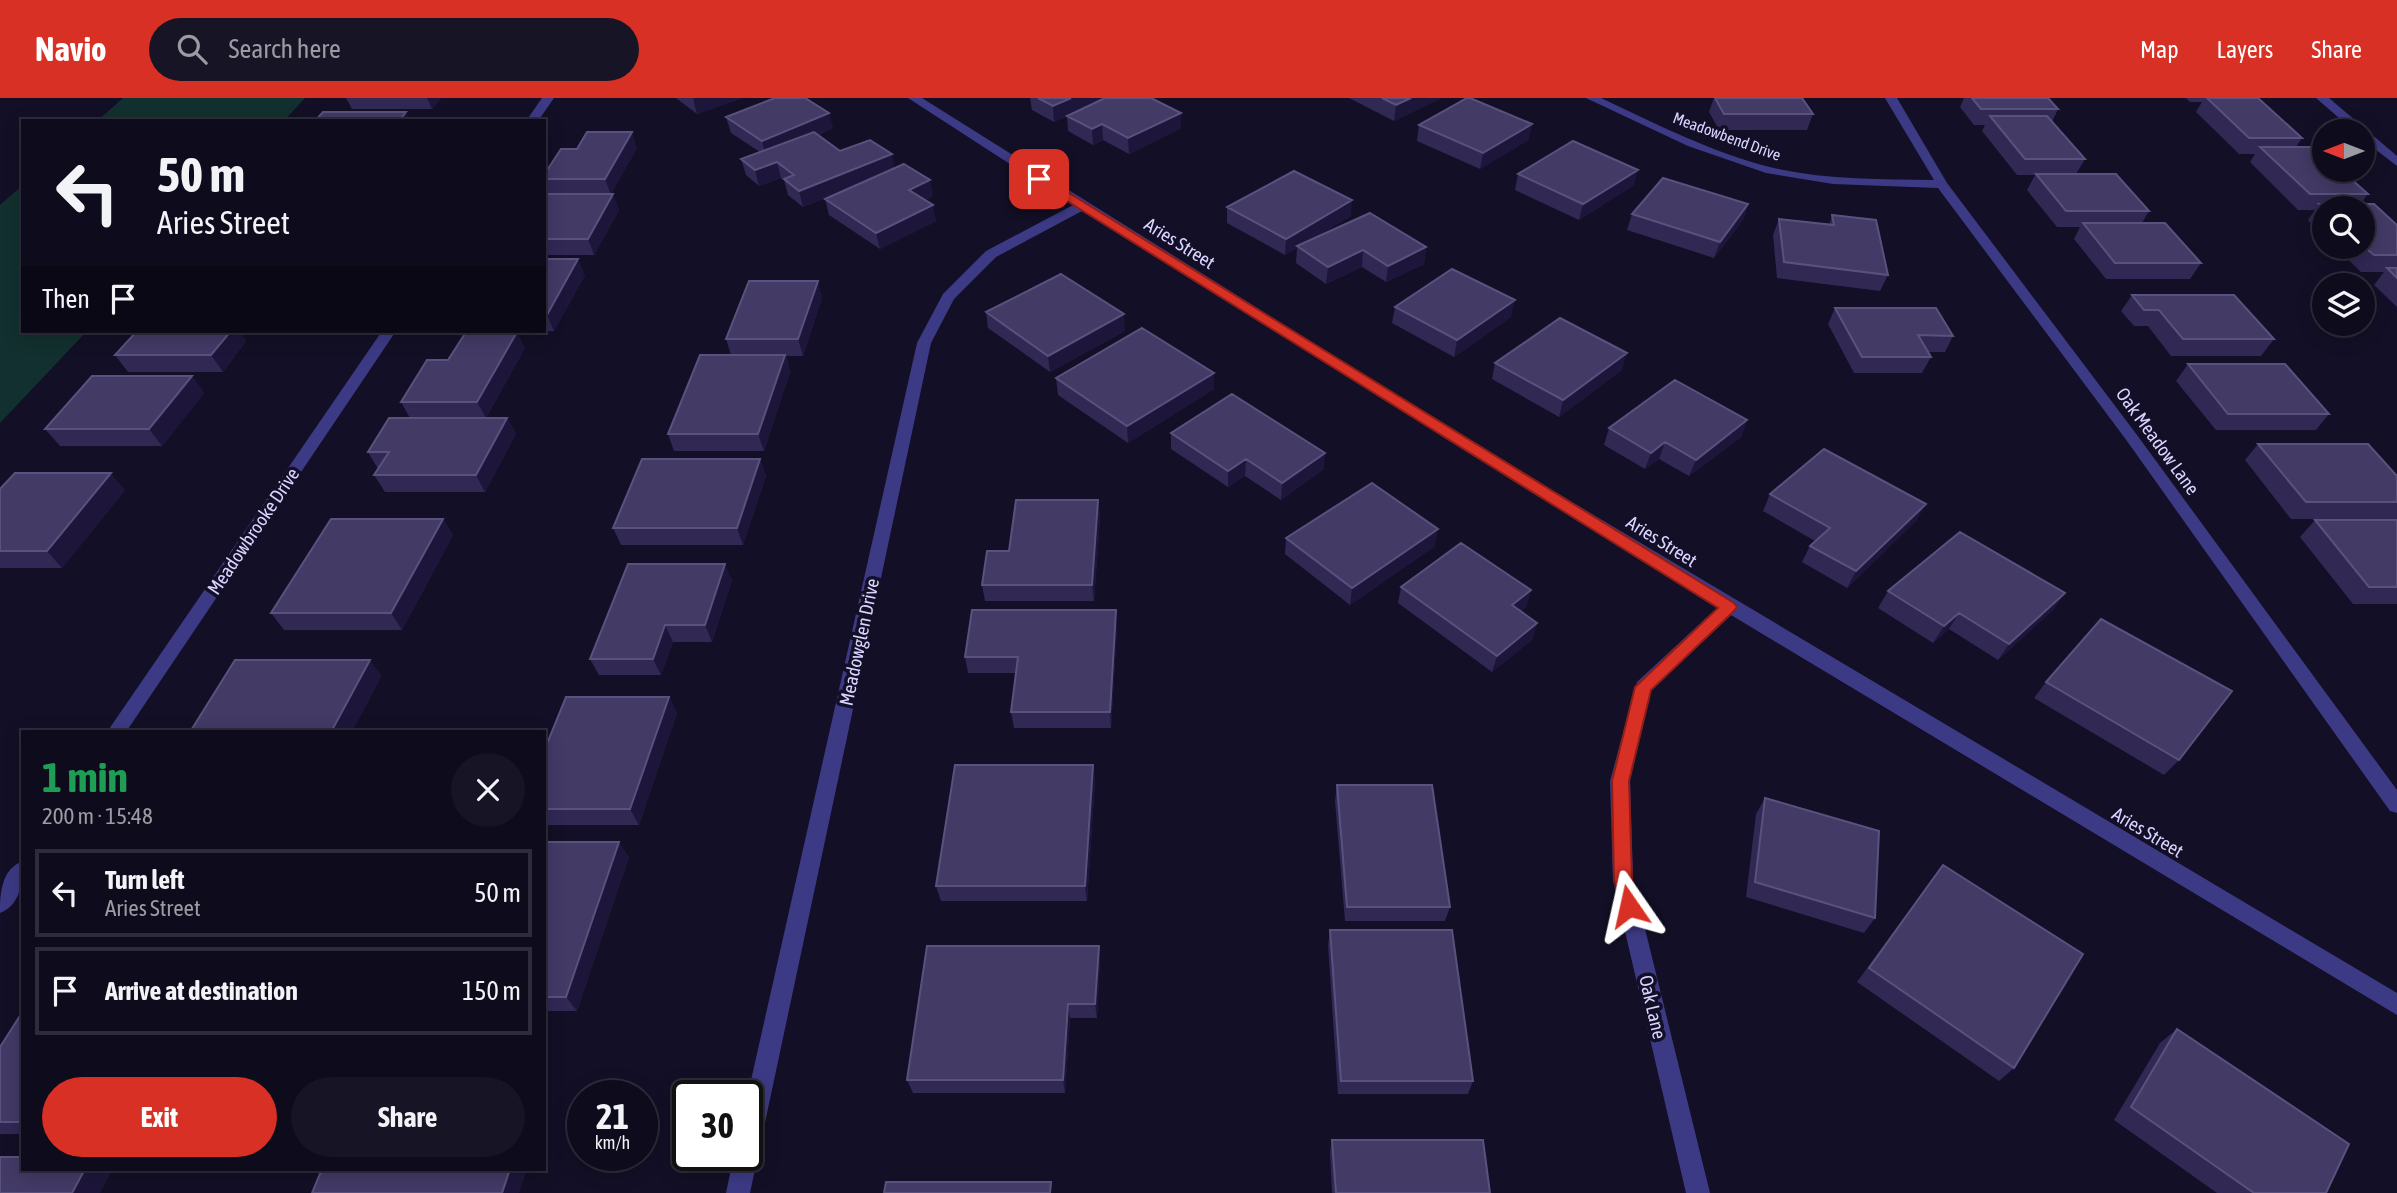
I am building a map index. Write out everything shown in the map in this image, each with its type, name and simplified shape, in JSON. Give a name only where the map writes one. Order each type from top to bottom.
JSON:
[{"type":"street","points":[[533,119],[548,98]]},
{"type":"street","name":"Aries Street","points":[[914,98],[1081,206],[1729,607],[2397,1005]]},
{"type":"street","name":"Meadowbend Drive","points":[[1592,98],[1679,138],[1758,167],[1797,176],[1867,182],[1942,184]]},
{"type":"street","name":"Oak Meadow Lane","points":[[1891,98],[1942,184],[2132,438],[2397,805]]},
{"type":"street","points":[[2322,98],[2347,119]]},
{"type":"street","points":[[2375,143],[2397,162]]},
{"type":"street","name":"Meadowglen Drive","points":[[763,1080],[924,342],[948,296],[991,254],[1081,206]]},
{"type":"street","name":"Meadowbrooke Drive","points":[[117,730],[388,333]]},
{"type":"street","name":"Oak Lane","points":[[1698,1193],[1623,880],[1620,781],[1643,687],[1729,607]]},
{"type":"street","points":[[0,904],[21,873]]},
{"type":"street","name":"Meadowglen Drive","points":[[738,1193],[743,1171]]},
{"type":"green space","points":[[123,98],[305,98],[286,119],[99,119]]},
{"type":"green space","points":[[21,187],[21,333],[85,333],[0,423],[0,205]]},
{"type":"building","points":[[775,98],[805,98],[829,113],[762,141],[726,117]]},
{"type":"building","points":[[1038,98],[1071,98],[1053,106]]},
{"type":"building","points":[[1105,98],[1151,98],[1181,113],[1128,138],[1102,124],[1092,129],[1067,116]]},
{"type":"building","points":[[1382,98],[1411,98],[1396,105]]},
{"type":"building","points":[[1467,98],[1532,124],[1483,153],[1419,125]]},
{"type":"building","points":[[1715,98],[1802,98],[1813,114],[1724,114]]},
{"type":"building","points":[[1972,98],[2048,98],[2058,109],[1981,109]]},
{"type":"building","points":[[2207,98],[2258,98],[2302,138],[2249,138]]},
{"type":"building","points":[[323,112],[406,112],[401,119],[317,119]]},
{"type":"building","points":[[1990,116],[2047,116],[2085,159],[2025,159]]},
{"type":"building","points":[[587,132],[632,132],[605,179],[546,179],[546,172],[561,149],[577,149]]},
{"type":"building","points":[[814,132],[840,151],[870,140],[892,154],[799,191],[784,179],[794,175],[777,162],[755,170],[741,159]]},
{"type":"building","points":[[1573,141],[1638,170],[1583,204],[1518,174]]},
{"type":"building","points":[[2260,147],[2312,147],[2312,182],[2354,182],[2368,194],[2310,194]]},
{"type":"building","points":[[904,164],[930,180],[909,190],[933,205],[876,233],[825,199]]},
{"type":"building","points":[[1294,171],[1352,200],[1286,239],[1227,207]]},
{"type":"building","points":[[2036,174],[2116,174],[2149,211],[2066,211]]},
{"type":"building","points":[[1663,178],[1748,204],[1720,242],[1632,214]]},
{"type":"building","points":[[546,194],[613,194],[588,239],[546,239]]},
{"type":"building","points":[[2375,205],[2397,225],[2397,255],[2375,255]]},
{"type":"building","points":[[1370,213],[1426,247],[1388,266],[1363,250],[1328,267],[1297,246]]},
{"type":"building","points":[[1832,215],[1876,220],[1888,275],[1784,262],[1779,219],[1834,225]]},
{"type":"building","points":[[2083,223],[2165,223],[2201,263],[2115,263]]},
{"type":"building","points":[[546,259],[578,259],[547,315]]},
{"type":"building","points":[[2387,268],[2397,268],[2397,278]]},
{"type":"building","points":[[1452,269],[1515,300],[1457,340],[1395,307]]},
{"type":"building","points":[[1061,274],[1124,314],[1048,356],[986,312]]},
{"type":"building","points":[[749,281],[818,281],[798,339],[726,339]]},
{"type":"building","points":[[2132,295],[2234,295],[2274,339],[2183,339],[2159,310],[2144,310]]},
{"type":"building","points":[[1835,308],[1936,308],[1953,336],[1918,335],[1931,357],[1862,357]]},
{"type":"building","points":[[1560,318],[1627,353],[1563,400],[1495,363]]},
{"type":"building","points":[[1142,328],[1214,373],[1127,426],[1056,378]]},
{"type":"building","points":[[135,333],[229,333],[211,355],[115,355]]},
{"type":"building","points":[[465,333],[516,333],[477,402],[401,402],[427,360],[448,360]]},
{"type":"building","points":[[700,355],[785,355],[758,434],[668,434]]},
{"type":"building","points":[[2188,364],[2285,364],[2329,414],[2228,414]]},
{"type":"building","points":[[92,376],[192,376],[149,429],[45,429]]},
{"type":"building","points":[[1675,380],[1747,420],[1696,460],[1665,442],[1651,453],[1609,428]]},
{"type":"building","points":[[1232,394],[1325,453],[1282,483],[1246,459],[1228,471],[1171,433]]},
{"type":"building","points":[[389,418],[507,418],[476,475],[374,475],[389,452],[368,452]]},
{"type":"building","points":[[2258,444],[2368,444],[2397,476],[2397,502],[2306,502]]},
{"type":"building","points":[[1824,449],[1926,504],[1856,571],[1810,546],[1830,528],[1770,494]]},
{"type":"building","points":[[642,459],[760,459],[737,528],[613,528]]},
{"type":"building","points":[[15,473],[111,473],[47,551],[0,551],[0,489]]},
{"type":"building","points":[[1372,483],[1438,529],[1352,588],[1286,538]]},
{"type":"building","points":[[1016,500],[1098,500],[1092,585],[982,585],[987,551],[1009,551]]},
{"type":"building","points":[[331,519],[443,519],[391,613],[271,613]]},
{"type":"building","points":[[2315,520],[2397,520],[2397,587],[2369,587]]},
{"type":"building","points":[[1960,532],[2065,593],[2009,644],[1959,613],[1944,626],[1888,591]]},
{"type":"building","points":[[1461,543],[1531,590],[1512,605],[1537,623],[1497,656],[1401,587]]},
{"type":"building","points":[[628,564],[725,564],[705,625],[665,625],[653,659],[590,659]]},
{"type":"building","points":[[972,610],[1116,610],[1110,712],[1011,712],[1018,657],[965,657]]},
{"type":"building","points":[[2101,619],[2232,691],[2179,760],[2046,682]]},
{"type":"building","points":[[235,660],[370,660],[332,730],[191,730]]},
{"type":"building","points":[[566,697],[669,697],[630,809],[546,809],[546,746]]},
{"type":"building","points":[[955,765],[1093,765],[1085,886],[936,886]]},
{"type":"building","points":[[1337,785],[1432,785],[1450,907],[1347,907]]},
{"type":"building","points":[[1765,798],[1879,831],[1875,918],[1755,882]]},
{"type":"building","points":[[546,842],[619,842],[566,997],[546,997]]},
{"type":"building","points":[[1943,865],[2083,954],[2014,1068],[1869,968]]},
{"type":"building","points":[[1330,930],[1452,930],[1473,1081],[1341,1081]]},
{"type":"building","points":[[927,946],[1099,946],[1095,1004],[1068,1004],[1063,1080],[907,1080]]},
{"type":"building","points":[[21,1014],[21,1122],[0,1122],[0,1047]]},
{"type":"building","points":[[2177,1029],[2349,1144],[2326,1193],[2254,1193],[2131,1107]]},
{"type":"building","points":[[1332,1140],[1483,1140],[1490,1193],[1336,1193]]},
{"type":"building","points":[[0,1157],[21,1157],[21,1171],[84,1171],[72,1193],[0,1193]]},
{"type":"building","points":[[321,1171],[509,1171],[502,1193],[312,1193]]},
{"type":"building","points":[[886,1182],[1051,1182],[1050,1193],[884,1193]]},
{"type":"route","points":[[1039,179],[1729,607],[1643,687],[1620,781],[1623,880],[1629,906]]}]
